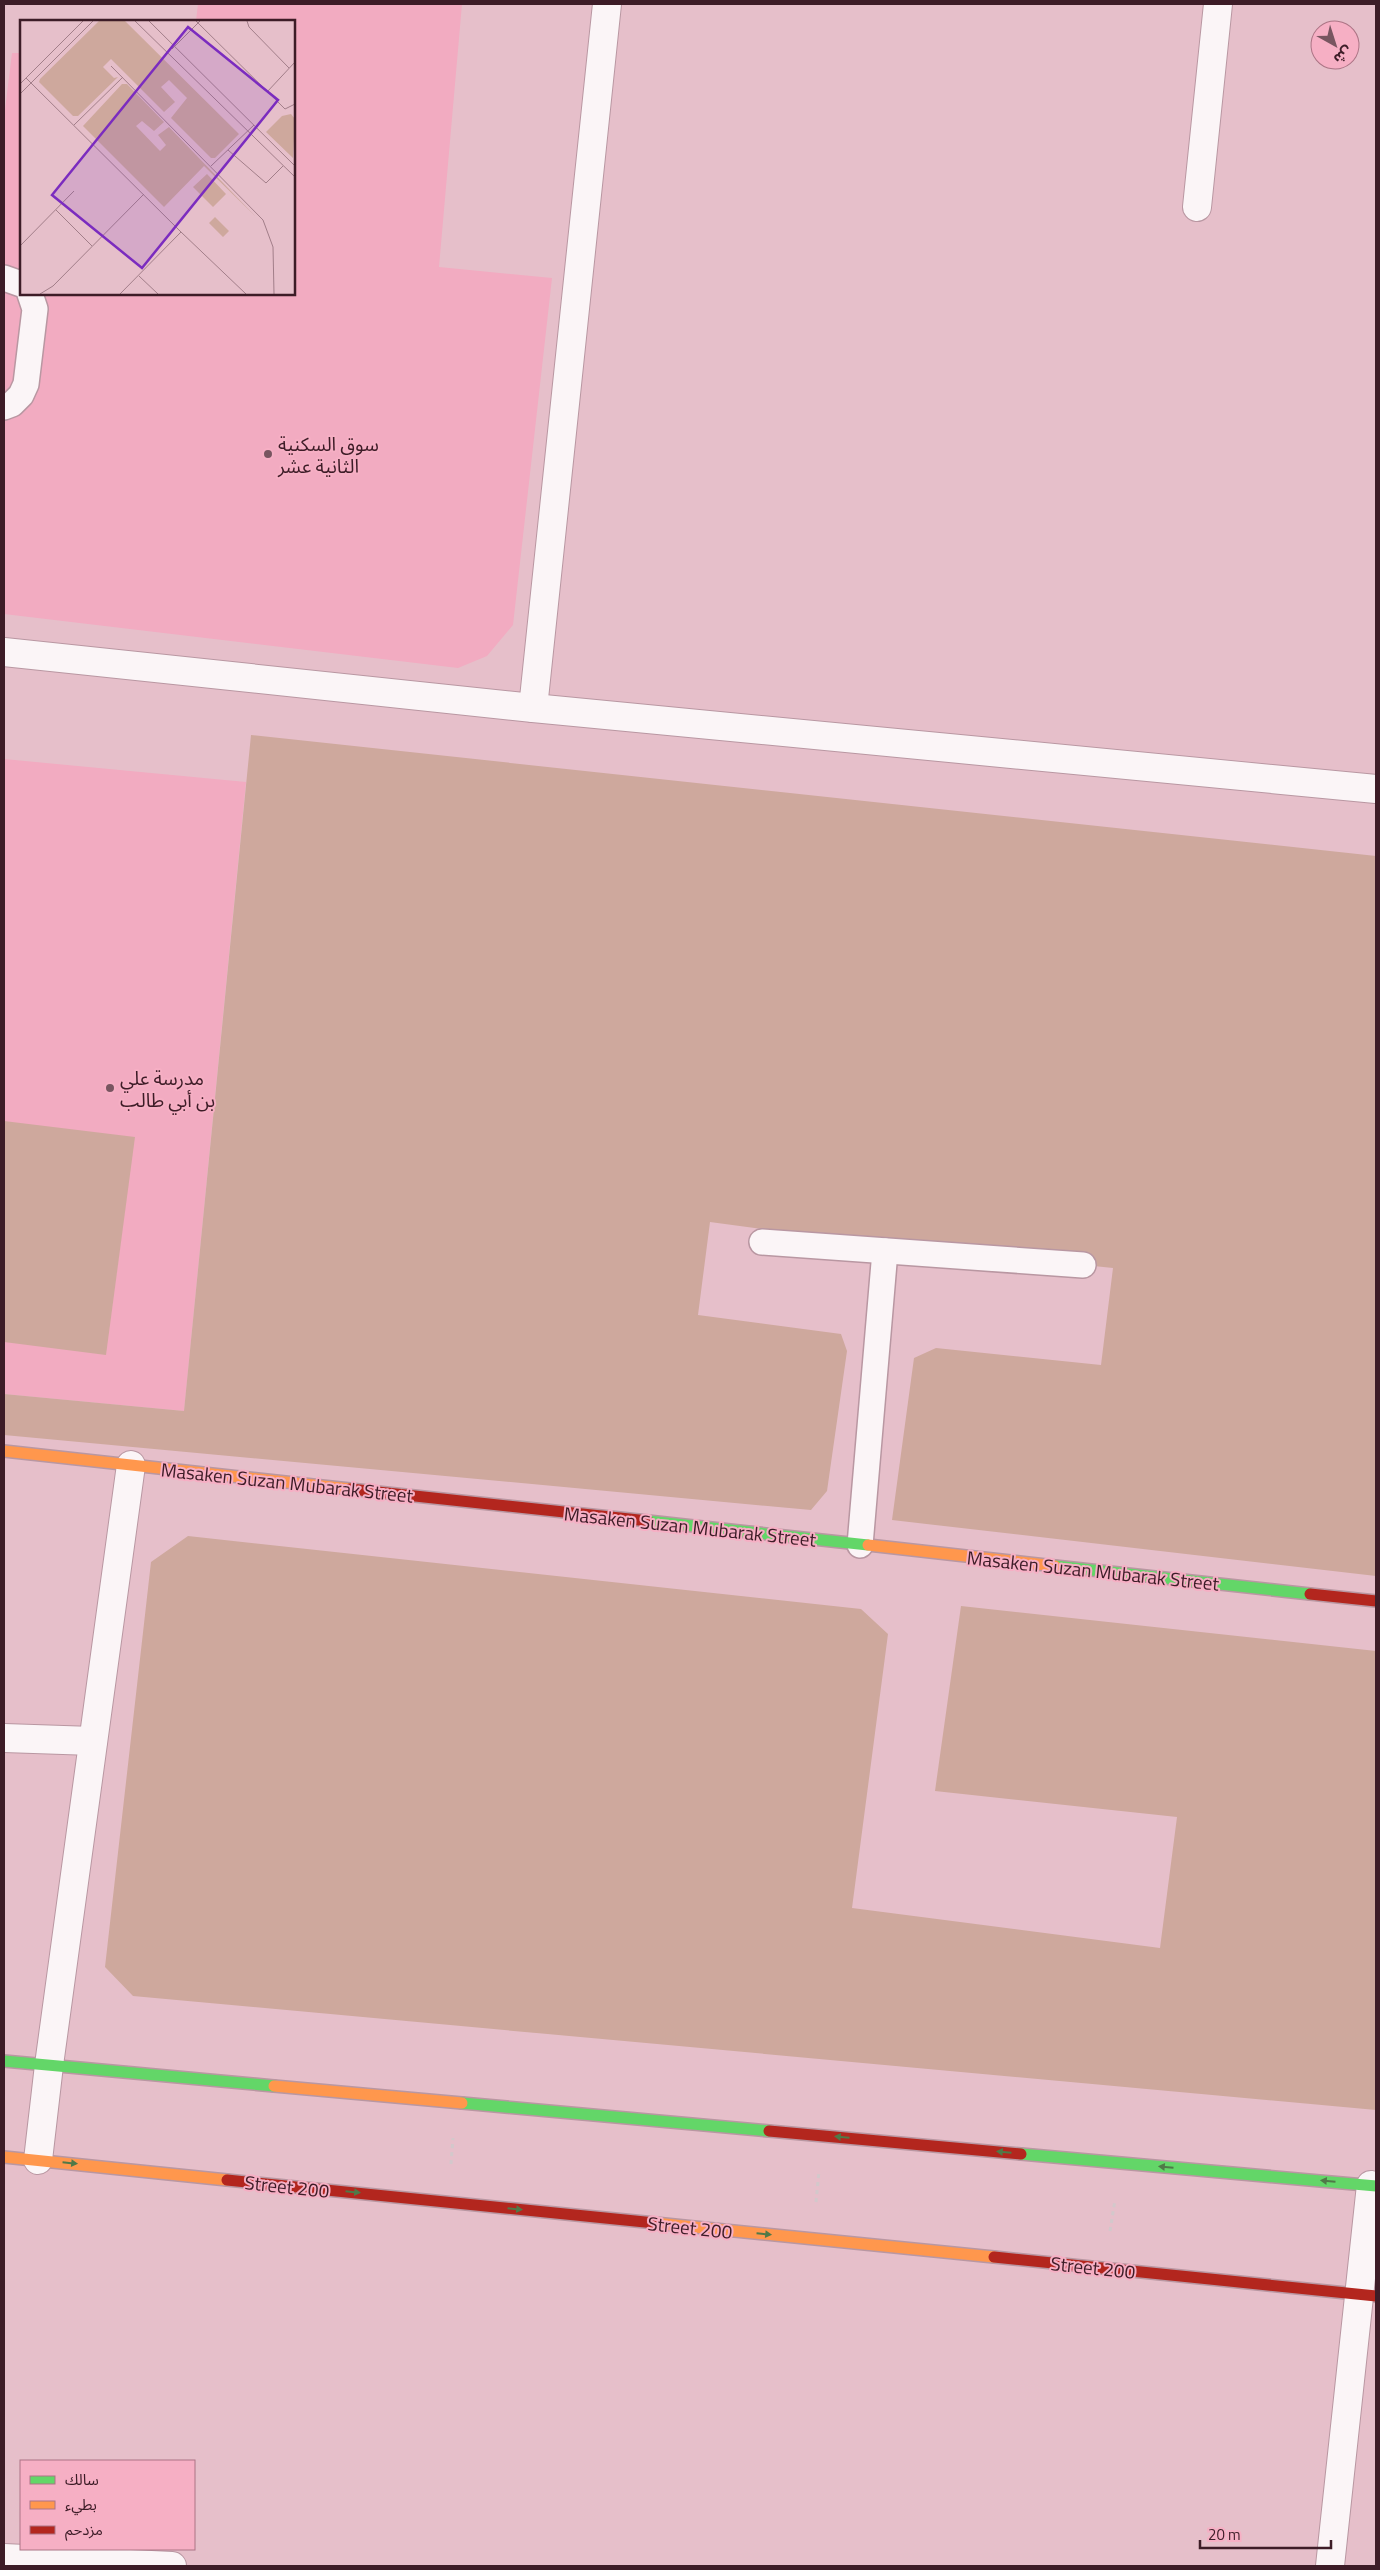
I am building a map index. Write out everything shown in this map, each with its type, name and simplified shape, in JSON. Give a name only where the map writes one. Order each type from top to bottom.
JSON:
[{"type":"street","points":[[533,708],[606,4]]},
{"type":"street","points":[[1197,207],[1218,4]]},
{"type":"street","points":[[4,652],[533,708],[1376,789]]},
{"type":"street","name":"Masaken Suzan Mubarak Street","points":[[4,1451],[1376,1601]]},
{"type":"street","points":[[38,2160],[49,2065],[131,1465]]},
{"type":"street","points":[[4,1738],[93,1741]]},
{"type":"street","points":[[4,2061],[1374,2186],[1368,2296],[1330,2566]]},
{"type":"street","name":"Street 200","points":[[4,2157],[1368,2296]]},
{"type":"street","points":[[4,2558],[172,2566]]},
{"type":"lane","points":[[4,278],[20,284]]},
{"type":"lane","points":[[4,407],[12,404],[21,395],[26,384],[35,309],[30,295]]},
{"type":"lane","points":[[762,1242],[1083,1265]]},
{"type":"lane","points":[[860,1544],[885,1251]]},
{"type":"path","points":[[448,2202],[457,2102]]},
{"type":"path","points":[[812,2239],[823,2136]]},
{"type":"path","points":[[1105,2268],[1120,2162]]},
{"type":"shaded area","name":"سوق السكنية الثانية عشر","points":[[198,4],[462,4],[439,267],[552,278],[513,625],[487,656],[458,668],[4,614],[4,118],[12,53],[20,53],[20,295],[295,295],[295,20],[196,20]]},
{"type":"shaded area","points":[[251,735],[1376,856],[1376,1576],[892,1520],[914,1358],[936,1348],[1101,1365],[1113,1268],[853,1241],[710,1222],[698,1315],[841,1334],[847,1351],[827,1491],[811,1510],[4,1435],[4,1394],[184,1411]]},
{"type":"shaded area","name":"مدرسة علي بن أبي طالب","points":[[4,759],[246,782],[184,1411],[4,1394]]},
{"type":"shaded area","points":[[4,1121],[135,1137],[106,1355],[4,1342]]},
{"type":"shaded area","points":[[188,1536],[861,1609],[888,1634],[852,1908],[1160,1948],[1177,1817],[935,1791],[961,1606],[1376,1651],[1376,2110],[133,1996],[105,1967],[151,1562]]},
{"type":"traffic: fast","points":[[648,1521],[868,1545]]},
{"type":"traffic: fast","points":[[1055,1566],[1310,1594]]},
{"type":"traffic: fast","points":[[4,2061],[274,2086]]},
{"type":"traffic: fast","points":[[462,2103],[769,2131]]},
{"type":"traffic: fast","points":[[1021,2154],[1376,2186]]},
{"type":"traffic: slow","points":[[4,1451],[350,1489]]},
{"type":"traffic: slow","points":[[868,1545],[1055,1566]]},
{"type":"traffic: slow","points":[[274,2086],[462,2103]]},
{"type":"traffic: slow","points":[[4,2157],[227,2180]]},
{"type":"traffic: slow","points":[[655,2223],[994,2257]]},
{"type":"traffic: jam","points":[[350,1489],[648,1521]]},
{"type":"traffic: jam","points":[[1310,1594],[1376,1601]]},
{"type":"traffic: jam","points":[[769,2131],[1021,2154]]},
{"type":"traffic: jam","points":[[227,2180],[655,2223]]},
{"type":"traffic: jam","points":[[994,2257],[1376,2296]]},
{"type":"place","name":"سوق السكنية الثانية عشر","points":[[268,454]]},
{"type":"place","name":"مدرسة علي بن أبي طالب","points":[[110,1088]]}]
